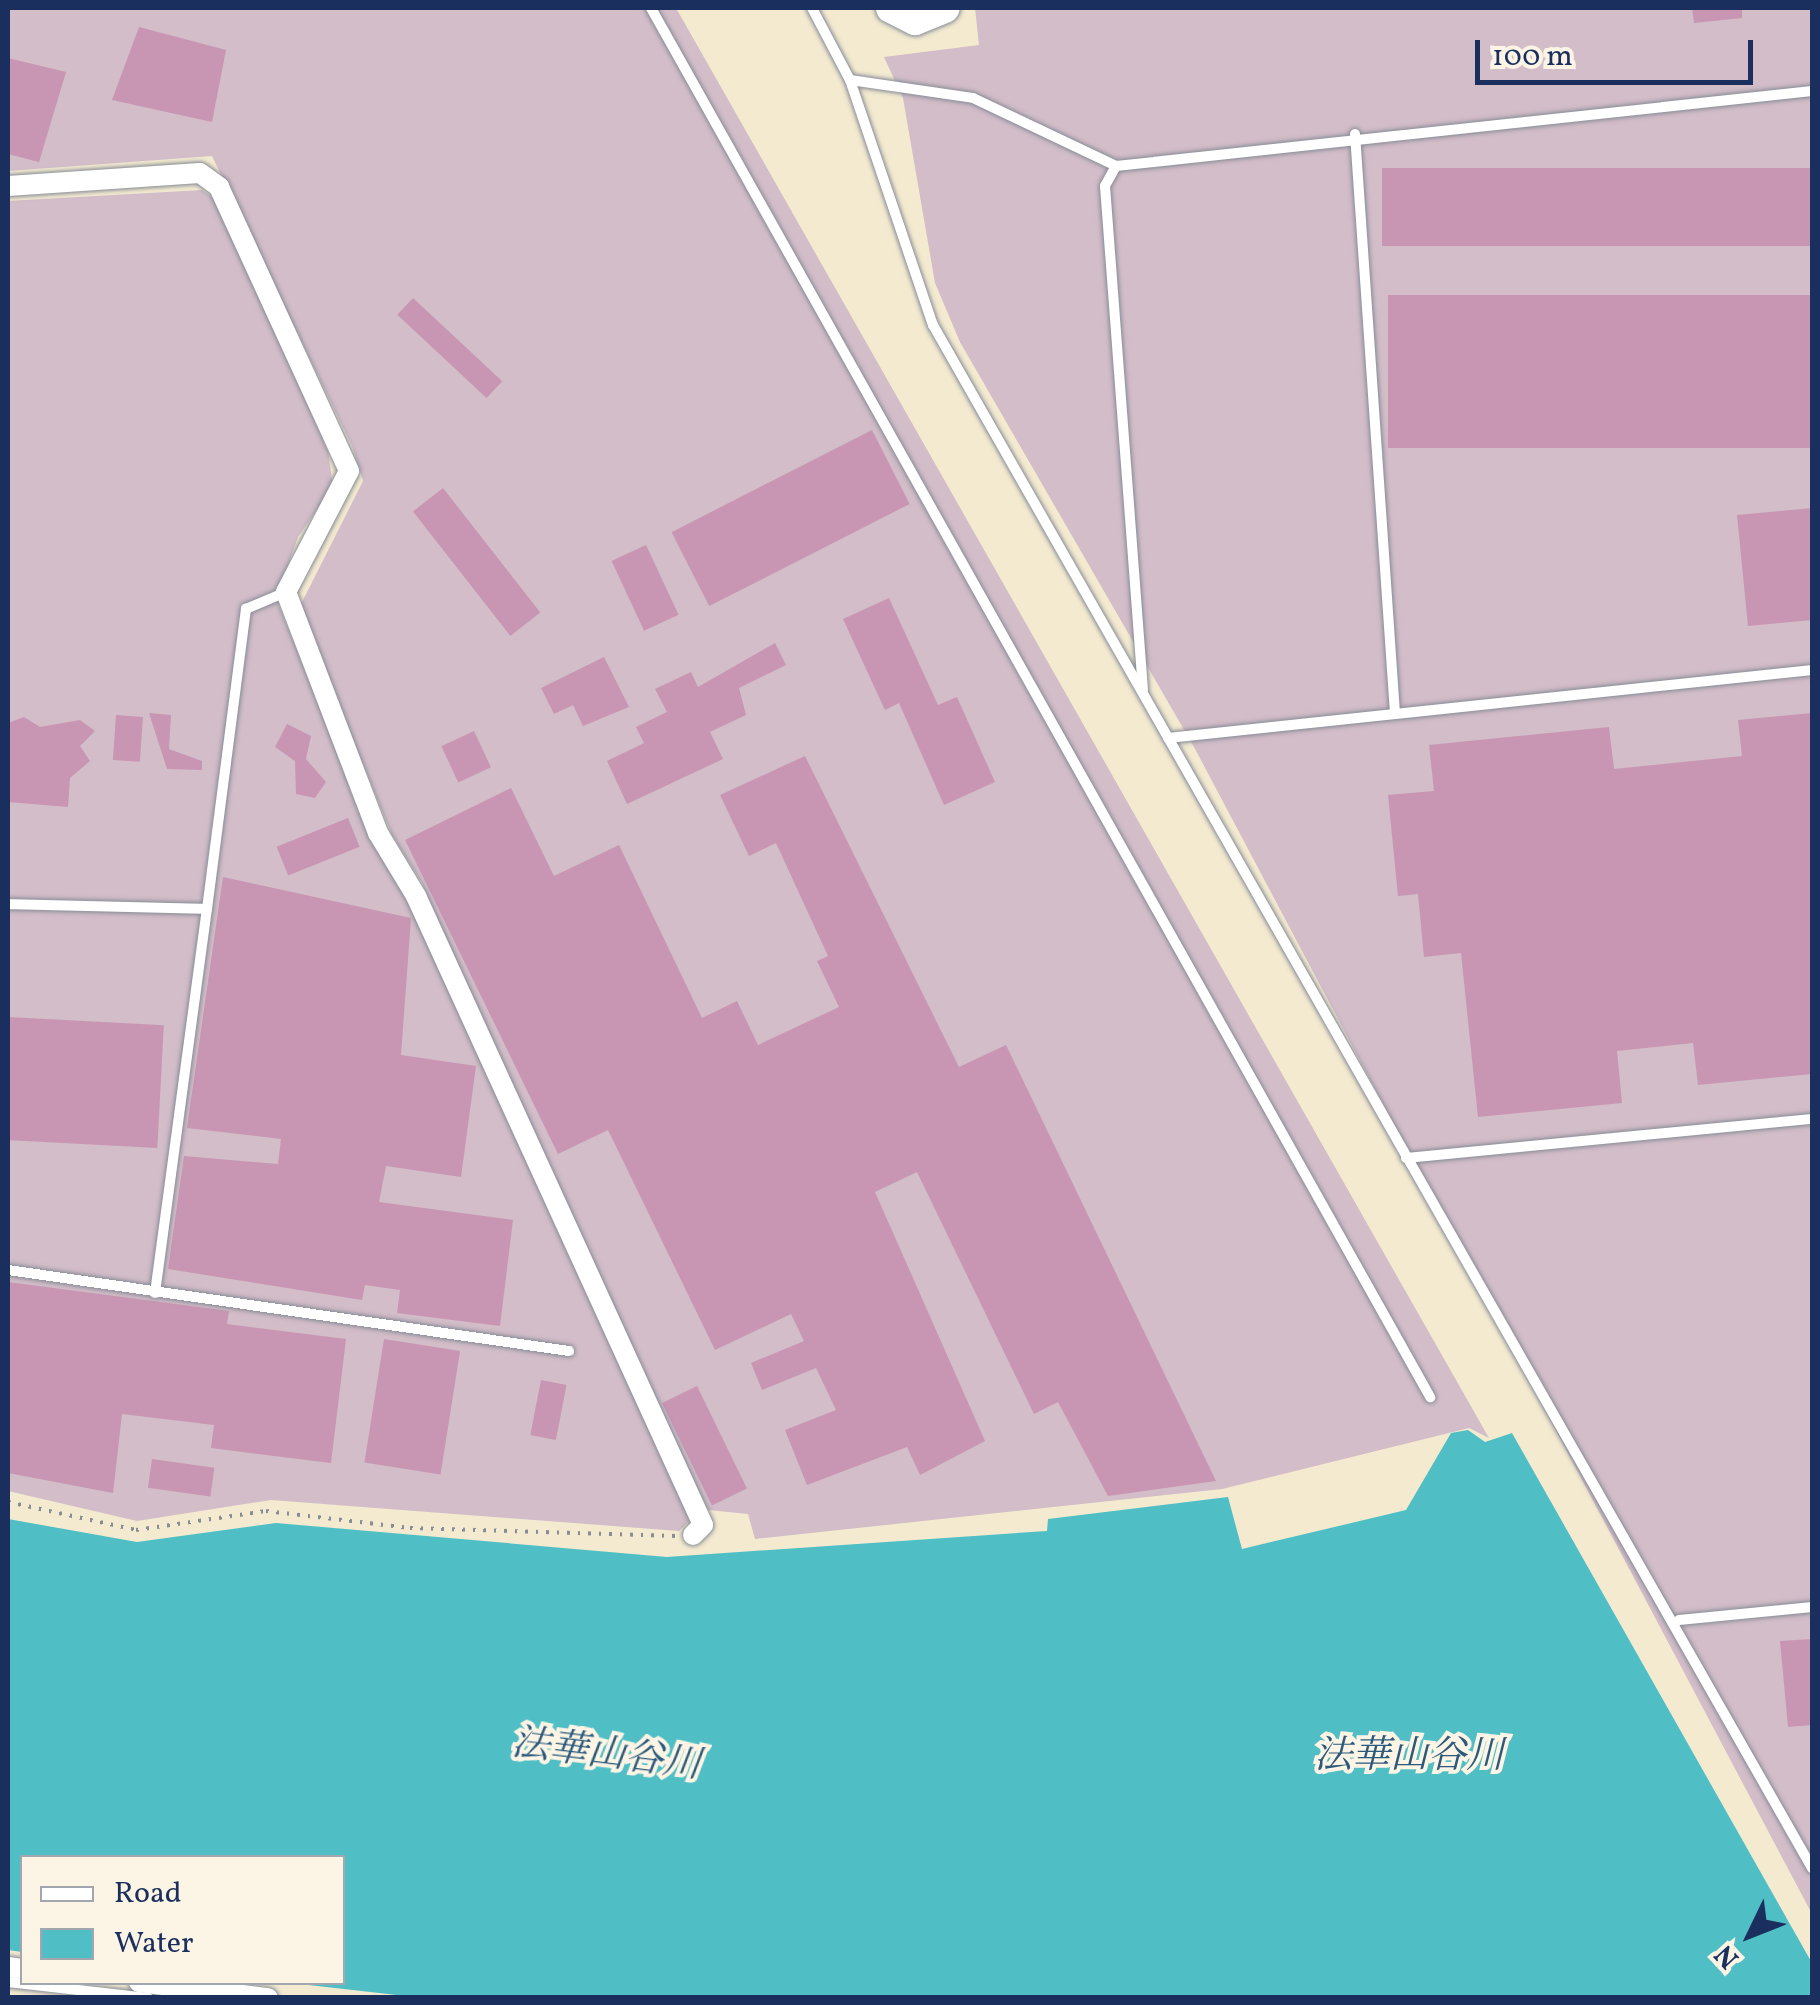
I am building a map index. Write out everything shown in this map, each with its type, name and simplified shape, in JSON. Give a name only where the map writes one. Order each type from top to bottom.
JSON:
[{"type":"street","points":[[891,8],[915,20],[945,11]]},
{"type":"street","points":[[8,186],[200,174],[220,186],[349,471],[286,592],[378,833],[416,896],[703,1524],[693,1535]]},
{"type":"street","points":[[163,1985],[268,1998]]},
{"type":"lane","points":[[651,8],[1430,1397]]},
{"type":"lane","points":[[812,8],[850,80],[933,325],[1406,1158],[1679,1620],[1812,1868]]},
{"type":"lane","points":[[850,80],[973,98],[1116,166],[1354,134],[1812,91]]},
{"type":"lane","points":[[1354,134],[1395,714]]},
{"type":"lane","points":[[1116,166],[1104,186],[1144,695]]},
{"type":"lane","points":[[156,1293],[246,610],[286,592]]},
{"type":"lane","points":[[1168,738],[1812,670]]},
{"type":"lane","points":[[8,904],[207,909]]},
{"type":"lane","points":[[1406,1158],[1812,1119]]},
{"type":"lane","points":[[8,1270],[569,1351]]},
{"type":"lane","points":[[1679,1620],[1812,1608]]},
{"type":"lane","points":[[34,1985],[148,1998]]},
{"type":"path","points":[[8,1502],[136,1530],[266,1511],[410,1528],[693,1535]]},
{"type":"shaded area","points":[[8,8],[676,8],[1489,1438],[1469,1428],[1222,1489],[755,1539],[748,1514],[708,1510],[570,1224],[422,883],[392,835],[299,608],[363,481],[352,446],[212,156],[8,171]]},
{"type":"shaded area","points":[[975,8],[1812,8],[1812,1914],[1194,747],[960,342],[935,283],[903,98],[884,57],[979,45]]},
{"type":"shaded area","points":[[202,190],[215,199],[328,451],[333,486],[298,537],[276,599],[371,831],[406,886],[692,1518],[679,1531],[271,1500],[137,1521],[8,1491],[8,201]]},
{"type":"water","name":"法華山谷川","points":[[1468,1430],[1485,1442],[1512,1433],[1812,1963],[1812,1997],[423,1998],[309,1985],[345,1985],[345,1855],[20,1855],[20,1952],[8,1950],[8,1519],[137,1542],[276,1523],[667,1557],[1047,1531],[1048,1519],[1228,1497],[1242,1549],[1406,1510],[1451,1433]]},
{"type":"building","points":[[1692,8],[1742,8],[1742,18],[1694,23]]},
{"type":"building","points":[[139,27],[226,50],[212,122],[112,100]]},
{"type":"building","points":[[8,58],[66,72],[39,162],[8,154]]},
{"type":"building","points":[[1382,168],[1812,168],[1812,246],[1382,246]]},
{"type":"building","points":[[1388,295],[1812,295],[1812,448],[1388,448]]},
{"type":"building","points":[[413,298],[502,381],[487,398],[397,315]]},
{"type":"building","points":[[872,430],[910,504],[709,606],[672,532]]},
{"type":"building","points":[[443,488],[540,613],[510,636],[413,511]]},
{"type":"building","points":[[1812,508],[1812,620],[1748,626],[1737,515]]},
{"type":"building","points":[[646,545],[679,615],[644,631],[612,561]]},
{"type":"building","points":[[889,598],[938,705],[957,697],[995,782],[944,805],[899,703],[885,710],[843,619]]},
{"type":"building","points":[[775,643],[786,665],[739,688],[746,715],[710,732],[723,759],[627,804],[607,761],[644,743],[636,727],[667,712],[655,689],[691,672],[698,687]]},
{"type":"building","points":[[604,657],[629,707],[583,726],[573,705],[554,714],[541,688]]},
{"type":"building","points":[[149,713],[171,715],[169,749],[202,761],[202,770],[167,769]]},
{"type":"building","points":[[1812,713],[1812,1074],[1698,1085],[1693,1043],[1617,1051],[1622,1103],[1478,1117],[1461,953],[1424,957],[1418,894],[1398,896],[1388,795],[1434,791],[1429,745],[1609,727],[1614,769],[1742,756],[1738,720]]},
{"type":"building","points":[[116,715],[143,717],[140,762],[113,760]]},
{"type":"building","points":[[24,717],[40,727],[80,720],[95,731],[80,746],[90,761],[70,778],[68,807],[8,802],[8,723]]},
{"type":"building","points":[[287,724],[311,736],[306,759],[326,782],[315,798],[296,794],[295,761],[275,747]]},
{"type":"building","points":[[474,731],[491,767],[458,782],[441,746]]},
{"type":"building","points":[[805,756],[959,1067],[1006,1045],[1216,1481],[1108,1496],[1058,1402],[1034,1414],[917,1172],[875,1192],[985,1441],[920,1475],[907,1447],[807,1485],[785,1430],[836,1410],[816,1368],[762,1390],[751,1363],[804,1341],[791,1314],[715,1350],[608,1130],[558,1154],[405,840],[511,788],[554,876],[619,845],[702,1018],[737,1001],[758,1045],[839,1007],[817,961],[828,956],[776,843],[749,856],[720,795]]},
{"type":"building","points":[[348,818],[360,847],[288,876],[277,847]]},
{"type":"building","points":[[223,877],[411,918],[401,1055],[476,1066],[461,1177],[386,1166],[379,1202],[513,1220],[500,1326],[397,1313],[400,1290],[365,1285],[362,1300],[168,1269],[184,1156],[278,1164],[281,1139],[187,1128]]},
{"type":"building","points":[[8,1017],[164,1025],[157,1148],[8,1140]]},
{"type":"building","points":[[8,1282],[229,1311],[227,1324],[346,1339],[331,1463],[211,1448],[214,1425],[122,1414],[113,1493],[8,1473]]},
{"type":"building","points":[[384,1339],[460,1351],[440,1475],[364,1462]]},
{"type":"building","points":[[541,1380],[567,1385],[556,1440],[530,1435]]},
{"type":"building","points":[[697,1386],[747,1488],[712,1506],[662,1403]]},
{"type":"building","points":[[152,1459],[214,1468],[210,1496],[148,1488]]},
{"type":"building","points":[[1812,1639],[1812,1725],[1788,1727],[1780,1641]]}]
